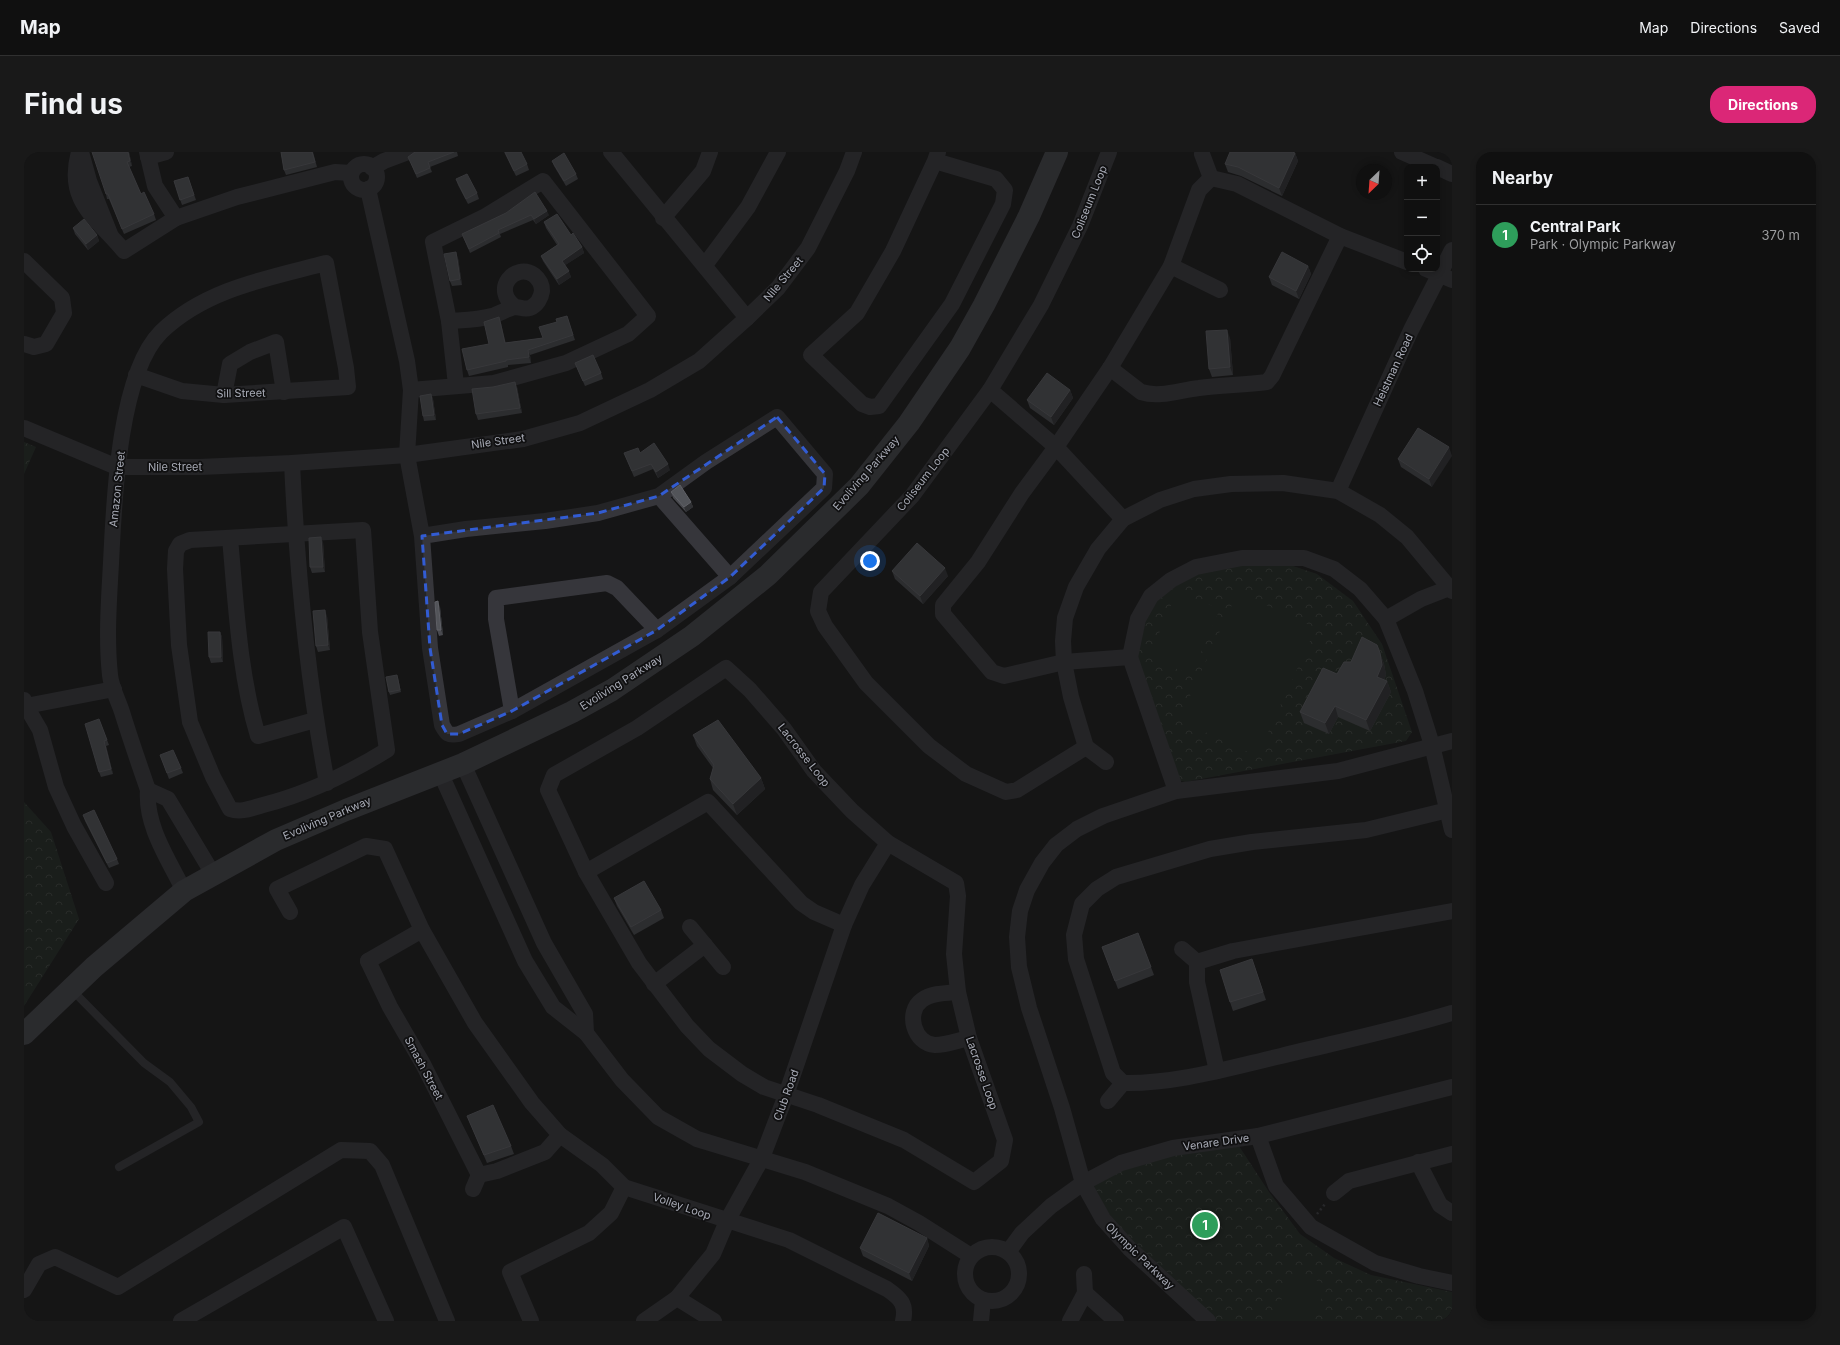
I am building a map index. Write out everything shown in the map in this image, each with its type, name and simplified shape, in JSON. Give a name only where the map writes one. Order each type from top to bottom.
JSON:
[{"type":"street","points":[[80,152],[76,162],[76,178],[79,195],[84,207],[95,222],[110,234],[124,251],[176,218],[230,199],[335,172],[351,173]]},
{"type":"street","points":[[166,152],[148,155],[155,186],[176,218]]},
{"type":"street","points":[[611,152],[747,318]]},
{"type":"street","points":[[664,218],[702,171],[710,152]]},
{"type":"street","points":[[705,265],[748,207],[778,152]]},
{"type":"street","name":"Nile Street","points":[[24,428],[117,467],[200,467],[292,463],[407,455],[523,439],[580,423],[650,390],[699,361],[778,288],[808,248],[847,172],[854,152]]},
{"type":"street","name":"Evoliving Parkway","points":[[24,1034],[70,988],[184,890],[276,840],[346,810],[463,764],[572,712],[612,690],[692,636],[768,575],[858,486],[909,422],[960,348],[1029,216],[1057,152]]},
{"type":"street","name":"Coliseum Loop","points":[[1086,747],[1017,790],[1006,792],[966,774],[928,746],[866,683],[825,626],[818,611],[821,592],[912,496],[990,390],[1041,305],[1080,226],[1109,152]]},
{"type":"street","points":[[1402,152],[1430,164]]},
{"type":"street","points":[[372,168],[402,153]]},
{"type":"street","points":[[1202,154],[1211,178]]},
{"type":"street","points":[[936,157],[996,179],[1005,190],[1003,204],[952,304],[879,406],[870,407],[862,404],[811,354],[857,313],[893,251],[936,157]]},
{"type":"street","points":[[360,164],[367,165],[372,168],[376,173],[374,186],[361,190],[354,186],[351,180],[351,173],[360,164]]},
{"type":"street","points":[[1440,168],[1452,174]]},
{"type":"street","points":[[1211,178],[1237,184],[1340,236],[1404,261]]},
{"type":"street","points":[[1130,658],[1064,662],[1004,676],[992,672],[943,614],[943,605],[978,562],[1022,493],[1056,447],[1110,368],[1171,266],[1198,190],[1211,178]]},
{"type":"street","points":[[412,390],[456,385],[494,383],[566,364],[628,334],[648,316],[543,181],[484,217],[433,242],[449,321],[456,385]]},
{"type":"street","points":[[368,189],[412,390],[407,455],[422,536],[430,648],[442,725],[450,736],[459,734],[512,711],[657,630],[730,577],[824,488],[825,474],[776,417],[700,466],[659,496],[598,513],[545,521],[466,529],[422,536]]},
{"type":"street","points":[[1110,368],[1141,392],[1157,395],[1199,388],[1267,382],[1272,376],[1340,236]]},
{"type":"street","name":"Heistman Road","points":[[1338,491],[1376,405],[1452,250]]},
{"type":"street","points":[[24,261],[62,298],[64,313],[46,344],[34,347],[24,344]]},
{"type":"street","name":"Amazon Street","points":[[184,890],[153,828],[147,805],[148,790],[110,676],[108,615],[114,500],[117,467],[126,416],[136,375],[149,349],[160,334],[176,319],[214,297],[250,283],[326,263],[346,368],[348,387]]},
{"type":"street","points":[[1171,266],[1220,290]]},
{"type":"street","points":[[449,321],[491,316],[515,307]]},
{"type":"street","points":[[224,395],[230,364],[250,352],[276,342],[284,392]]},
{"type":"street","name":"Sill Street","points":[[136,375],[182,391],[224,395],[348,387]]},
{"type":"street","points":[[990,390],[1056,447],[1123,519]]},
{"type":"street","points":[[292,463],[295,533],[315,720],[327,783]]},
{"type":"street","points":[[1106,762],[1086,747],[1071,697],[1064,662],[1063,641],[1066,618],[1076,587],[1098,549],[1123,519],[1160,500],[1194,489],[1231,484],[1283,483],[1338,491],[1380,515],[1407,537],[1451,588],[1421,599],[1386,619]]},
{"type":"street","points":[[659,496],[730,577]]},
{"type":"street","points":[[363,530],[370,632],[387,750],[327,783],[287,799],[238,812],[230,809],[213,777],[190,722],[179,645],[175,569],[176,551],[180,544],[190,540],[295,533],[363,530]]},
{"type":"street","points":[[230,538],[240,641],[253,719],[258,736],[315,720]]},
{"type":"street","points":[[1176,791],[1130,658],[1138,619],[1151,596],[1171,580],[1196,567],[1242,558],[1304,558],[1334,568],[1360,589],[1386,619],[1415,691],[1432,745],[1449,809],[1452,830]]},
{"type":"street","points":[[512,711],[496,619],[496,598],[607,583],[617,588],[657,630]]},
{"type":"street","name":"Lacrosse Loop","points":[[726,668],[750,690],[784,729],[814,771],[852,811],[888,843],[956,883],[958,896],[954,954],[958,992],[969,1038],[1005,1140],[1001,1161],[975,1189],[904,1140],[825,1107],[764,1087],[742,1074],[709,1049],[686,1026],[639,963],[586,872],[548,790],[554,775],[637,728],[726,668]]},
{"type":"street","points":[[106,883],[74,826],[56,787],[40,730],[25,703],[114,689]]},
{"type":"street","name":"Olympic Parkway","points":[[1208,1321],[1129,1248],[1102,1219],[1083,1182],[1023,989],[1017,937],[1020,911],[1027,890],[1042,863],[1056,845],[1078,829],[1103,816],[1176,791],[1338,771],[1432,745],[1452,741]]},
{"type":"street","points":[[463,764],[544,943],[585,1014],[586,1033]]},
{"type":"street","points":[[440,772],[525,961],[553,1007],[586,1033],[622,1080],[658,1117],[697,1139],[762,1158],[841,1186],[888,1206],[919,1223],[971,1256]]},
{"type":"street","points":[[450,796],[472,785]]},
{"type":"street","points":[[148,790],[168,799],[213,874]]},
{"type":"street","points":[[586,872],[708,802],[801,903],[814,912],[844,925]]},
{"type":"street","points":[[1449,809],[1366,830],[1252,842],[1210,849],[1116,877],[1097,889],[1082,904],[1074,935],[1076,959],[1113,1073],[1123,1083],[1150,1084],[1217,1071],[1418,1023],[1452,1013]]},
{"type":"street","name":"Club Road","points":[[644,1321],[677,1298],[713,1254],[727,1221],[762,1158],[786,1095],[844,925],[862,885],[888,843]]},
{"type":"street","points":[[290,912],[277,888],[366,846],[385,849],[422,930],[475,1023],[532,1103],[560,1135],[602,1166],[624,1187],[611,1214],[589,1233],[507,1267],[531,1321]]},
{"type":"street","points":[[491,888],[514,878]]},
{"type":"street","points":[[1198,962],[1233,951],[1452,911]]},
{"type":"street","points":[[690,927],[723,968]]},
{"type":"street","name":"Smash Street","points":[[422,930],[363,957],[423,1064],[476,1182],[497,1171],[544,1152],[560,1135]]},
{"type":"street","points":[[654,984],[705,945]]},
{"type":"street","points":[[1182,949],[1198,962]]},
{"type":"street","points":[[1198,962],[1197,982],[1217,1071]]},
{"type":"street","points":[[958,992],[934,994],[921,1000],[913,1012],[913,1027],[921,1039],[934,1045],[969,1038]]},
{"type":"street","points":[[1108,1101],[1123,1083]]},
{"type":"street","name":"Venare Drive","points":[[1008,1252],[1022,1233],[1051,1206],[1083,1182],[1121,1163],[1144,1155],[1173,1148],[1258,1136],[1452,1087]]},
{"type":"street","points":[[1258,1136],[1276,1186],[1309,1225],[1375,1263],[1419,1276],[1452,1283]]},
{"type":"street","points":[[24,1290],[39,1264],[55,1257],[118,1287],[341,1150],[359,1150],[370,1151],[382,1165],[447,1321]]},
{"type":"street","points":[[1334,1193],[1349,1181],[1452,1154]]},
{"type":"street","points":[[1418,1162],[1440,1205],[1452,1213]]},
{"type":"street","name":"Volley Loop","points":[[624,1187],[789,1240],[821,1254],[887,1289],[898,1297],[905,1310],[903,1321]]},
{"type":"street","points":[[181,1321],[344,1227],[386,1321]]},
{"type":"street","points":[[988,1247],[1000,1248],[1008,1252],[1014,1258],[1019,1270],[1018,1282],[1014,1290],[1000,1300],[992,1302],[983,1300],[969,1290],[965,1281],[966,1264],[971,1256],[977,1251],[988,1247]]},
{"type":"street","points":[[1070,1321],[1085,1293],[1084,1274]]},
{"type":"street","points":[[1085,1293],[1116,1321]]},
{"type":"street","points":[[677,1298],[714,1321]]},
{"type":"street","points":[[981,1321],[983,1300]]},
{"type":"lane","points":[[70,988],[144,1063],[170,1082],[191,1107],[199,1122],[119,1167]]},
{"type":"path","points":[[1309,1225],[1334,1193]]},
{"type":"highlighted area","points":[[777,417],[825,474],[824,488],[730,577],[657,630],[512,711],[459,734],[447,734],[442,725],[430,648],[422,536],[598,513],[659,496]]},
{"type":"green space","points":[[24,442],[36,447],[24,474]]},
{"type":"green space","points":[[1235,563],[1287,564],[1317,574],[1353,601],[1382,644],[1412,732],[1406,741],[1185,782],[1178,780],[1133,657],[1143,620],[1155,599],[1200,570]]},
{"type":"green space","points":[[1177,591],[1220,609],[1191,675],[1149,657]]},
{"type":"green space","points":[[1238,592],[1316,628],[1257,756],[1179,720]]},
{"type":"green space","points":[[24,802],[51,832],[79,919],[24,1006]]},
{"type":"green space","points":[[1239,1146],[1269,1192],[1300,1234],[1334,1258],[1371,1275],[1452,1292],[1452,1321],[1216,1321],[1132,1243],[1095,1196],[1094,1184],[1121,1169],[1172,1155]]},
{"type":"green space","points":[[1294,1271],[1327,1285],[1312,1321],[1272,1321]]},
{"type":"building","points":[[92,152],[128,152],[130,161],[127,162],[141,194],[144,192],[154,214],[122,229],[108,194],[106,194]]},
{"type":"building","points":[[281,152],[312,152],[315,162],[284,170]]},
{"type":"building","points":[[415,152],[454,152],[428,162],[430,168],[416,174],[408,157]]},
{"type":"building","points":[[505,152],[521,152],[527,164],[514,171]]},
{"type":"building","points":[[1230,152],[1295,153],[1279,188],[1238,167],[1225,164]]},
{"type":"building","points":[[564,153],[576,174],[564,181],[552,161]]},
{"type":"building","points":[[467,174],[477,193],[466,199],[456,179]]},
{"type":"building","points":[[188,177],[194,195],[180,200],[174,181]]},
{"type":"building","points":[[535,192],[547,211],[534,219],[531,215],[498,230],[499,233],[469,249],[462,234],[506,213]]},
{"type":"building","points":[[557,214],[571,235],[573,233],[582,247],[562,261],[569,271],[557,279],[541,256],[559,244],[544,222]]},
{"type":"building","points":[[84,219],[97,235],[86,244],[73,228]]},
{"type":"building","points":[[456,252],[460,279],[450,281],[444,254]]},
{"type":"building","points":[[1282,252],[1308,266],[1296,291],[1269,277]]},
{"type":"building","points":[[567,316],[573,335],[528,350],[529,357],[506,360],[467,370],[462,349],[489,344],[484,322],[499,317],[505,343],[543,338],[539,327],[557,322],[556,319]]},
{"type":"building","points":[[1227,330],[1230,367],[1209,369],[1206,331]]},
{"type":"building","points":[[593,355],[601,373],[583,381],[575,363]]},
{"type":"building","points":[[1047,373],[1070,390],[1051,417],[1027,400]]},
{"type":"building","points":[[515,382],[520,408],[476,414],[472,389],[493,387]]},
{"type":"building","points":[[431,394],[434,415],[423,416],[420,396]]},
{"type":"building","points":[[1418,428],[1449,447],[1429,479],[1398,459]]},
{"type":"building","points":[[654,443],[668,464],[656,472],[651,464],[632,471],[624,453],[638,448],[640,453]]},
{"type":"building","points":[[680,485],[691,502],[684,507],[671,492]]},
{"type":"building","points":[[321,537],[323,567],[310,567],[309,538]]},
{"type":"building","points":[[917,543],[945,568],[920,596],[892,571]]},
{"type":"building","points":[[438,601],[441,630],[437,630],[435,602]]},
{"type":"building","points":[[325,610],[328,645],[316,646],[313,611]]},
{"type":"building","points":[[208,632],[220,632],[221,657],[209,657]]},
{"type":"building","points":[[1362,637],[1377,645],[1382,665],[1377,677],[1387,681],[1366,720],[1335,706],[1325,723],[1300,712],[1323,668],[1337,674],[1344,662],[1351,662]]},
{"type":"building","points":[[397,675],[400,690],[389,692],[386,677]]},
{"type":"building","points":[[99,719],[107,740],[104,741],[111,769],[99,772],[85,724]]},
{"type":"building","points":[[718,720],[761,778],[733,804],[710,779],[714,765],[693,735]]},
{"type":"building","points":[[173,750],[181,768],[167,773],[160,755]]},
{"type":"building","points":[[94,810],[117,859],[107,863],[83,815]]},
{"type":"building","points":[[644,881],[661,910],[631,927],[614,898]]},
{"type":"building","points":[[1138,933],[1151,967],[1115,981],[1102,947]]},
{"type":"building","points":[[1252,959],[1263,992],[1230,1002],[1220,970]]},
{"type":"building","points":[[493,1105],[511,1146],[484,1155],[467,1116]]},
{"type":"building","points":[[878,1213],[927,1238],[909,1273],[860,1248]]},
{"type":"place","name":"Central Park","points":[[1205,1225]]}]
